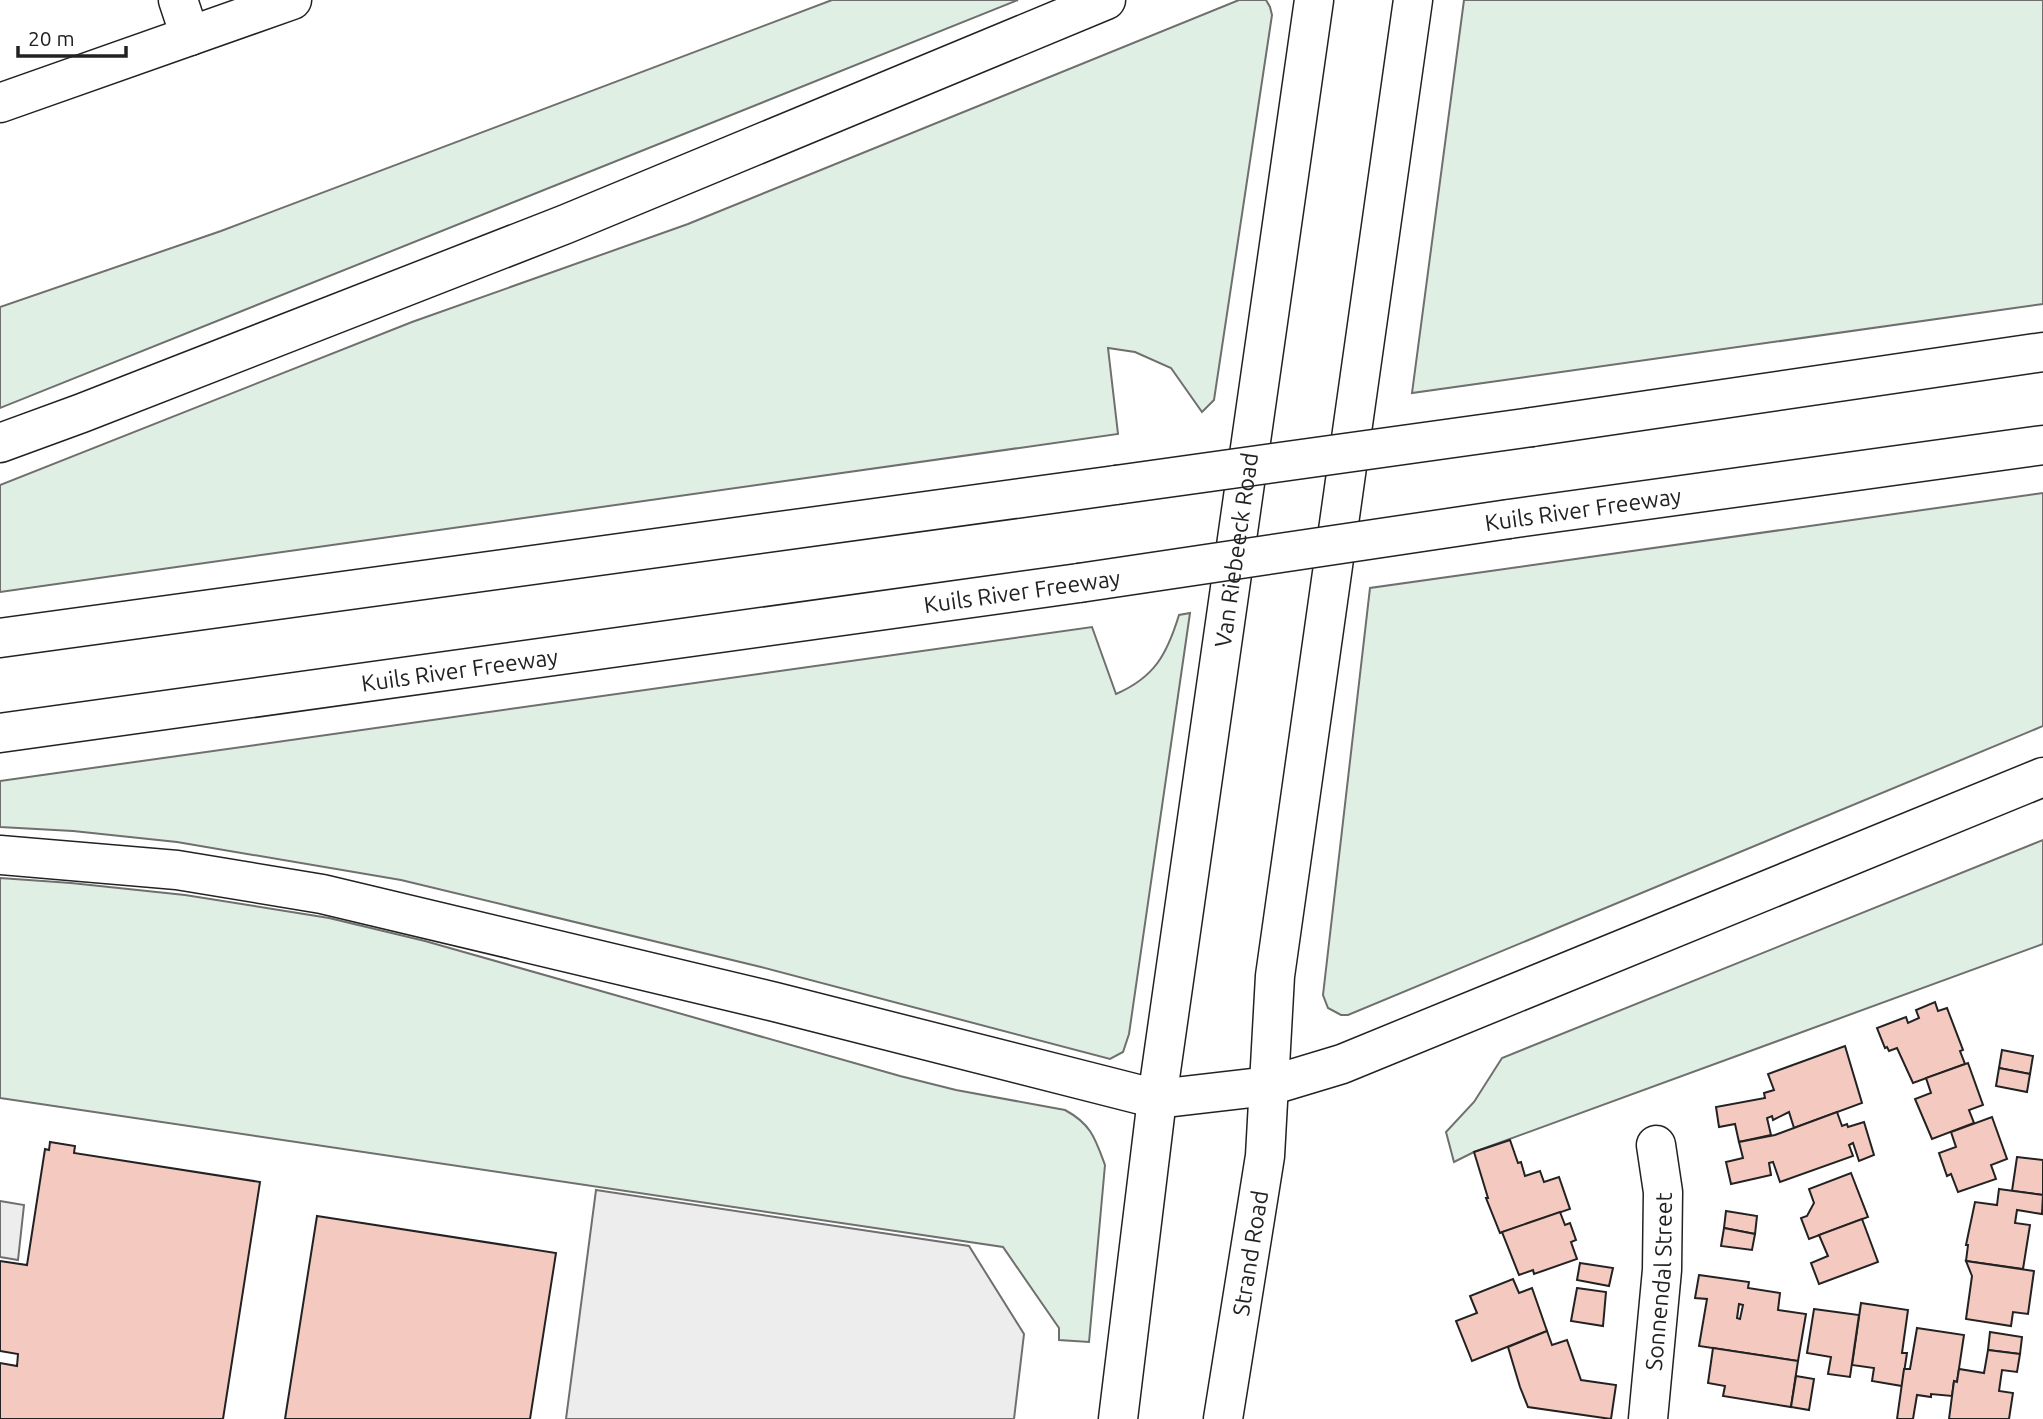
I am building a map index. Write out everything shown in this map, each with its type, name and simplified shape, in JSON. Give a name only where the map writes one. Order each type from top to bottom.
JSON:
[{"type":"main road","points":[[178,0],[190,36]]},
{"type":"main road","points":[[0,103],[292,0]]},
{"type":"main road","points":[[0,443],[566,224],[1106,0]]},
{"type":"main road","name":"Van Riebeeck Road","points":[[1157,1100],[1314,0]]},
{"type":"main road","points":[[1269,1086],[1275,976],[1413,0]]},
{"type":"main road","points":[[0,638],[1532,427],[2043,352]]},
{"type":"main road","name":"Kuils River Freeway","points":[[0,733],[2043,446]]},
{"type":"main road","points":[[0,855],[177,870],[322,894],[775,1002],[1157,1100],[1269,1086],[1342,1064],[2043,777]]},
{"type":"main road","name":"Strand Road","points":[[1223,1419],[1265,1157],[1269,1086]]},
{"type":"main road","points":[[1118,1419],[1157,1100]]},
{"type":"main road","name":"Sonnendal Street","points":[[1648,1419],[1662,1270],[1663,1192],[1656,1144]]},
{"type":"green space","points":[[832,0],[1018,0],[0,408],[0,307],[221,231]]},
{"type":"green space","points":[[1239,0],[1266,0],[1272,15],[1214,400],[1202,412],[1171,368],[1135,352],[1108,348],[1118,434],[0,592],[0,485],[412,322],[688,224]]},
{"type":"green space","points":[[1464,0],[2043,0],[2043,304],[1412,393]]},
{"type":"green space","points":[[2043,493],[2043,726],[1348,1015],[1341,1015],[1328,1008],[1323,995],[1370,588]]},
{"type":"green space","points":[[1190,613],[1129,1034],[1123,1052],[1110,1059],[761,967],[401,880],[177,842],[73,831],[0,827],[0,781],[1092,627],[1116,694],[1150,672],[1164,653],[1179,615]]},
{"type":"green space","points":[[2043,840],[2043,944],[1474,1152],[1454,1162],[1446,1132],[1474,1102],[1502,1058]]},
{"type":"green space","points":[[0,878],[185,895],[329,918],[425,941],[900,1076],[956,1090],[1065,1110],[1086,1126],[1105,1165],[1089,1342],[1059,1340],[1059,1328],[1003,1247],[0,1098]]},
{"type":"shaded area","points":[[596,1190],[969,1246],[1024,1334],[1014,1419],[566,1419]]},
{"type":"shaded area","points":[[0,1201],[24,1205],[18,1260],[0,1257]]},
{"type":"building","points":[[1935,1002],[1938,1011],[1947,1008],[1963,1050],[1960,1051],[1965,1064],[1913,1083],[1897,1048],[1889,1051],[1885,1048],[1877,1028],[1906,1017],[1908,1023],[1919,1018],[1916,1010]]},
{"type":"building","points":[[1845,1046],[1862,1103],[1794,1128],[1789,1112],[1773,1120],[1772,1116],[1767,1118],[1771,1135],[1739,1142],[1735,1124],[1719,1127],[1716,1107],[1765,1098],[1764,1093],[1774,1090],[1768,1074]]},
{"type":"building","points":[[2002,1050],[2033,1056],[2030,1074],[1999,1068]]},
{"type":"building","points":[[1968,1063],[1983,1105],[1969,1110],[1974,1123],[1932,1139],[1915,1099],[1931,1093],[1926,1078]]},
{"type":"building","points":[[1999,1068],[2030,1074],[2027,1092],[1996,1086]]},
{"type":"building","points":[[1837,1112],[1842,1126],[1864,1122],[1874,1155],[1859,1161],[1853,1143],[1849,1145],[1853,1156],[1780,1182],[1773,1162],[1769,1163],[1771,1175],[1731,1184],[1726,1162],[1743,1158],[1739,1142],[1775,1135]]},
{"type":"building","points":[[1992,1117],[2007,1159],[1991,1165],[1996,1179],[1958,1192],[1951,1174],[1947,1176],[1939,1153],[1956,1147],[1951,1132]]},
{"type":"building","points":[[1510,1140],[1525,1176],[1540,1171],[1544,1182],[1559,1177],[1570,1209],[1500,1233],[1486,1198],[1474,1152]]},
{"type":"building","points":[[50,1142],[75,1146],[74,1153],[260,1182],[223,1419],[0,1419],[0,1363],[17,1366],[18,1354],[0,1351],[0,1261],[27,1265],[45,1149],[49,1150]]},
{"type":"building","points":[[2017,1157],[2043,1160],[2043,1195],[2012,1191]]},
{"type":"building","points":[[1851,1173],[1868,1217],[1809,1239],[1801,1218],[1807,1216],[1814,1203],[1809,1189]]},
{"type":"building","points":[[1999,1189],[2043,1195],[2042,1214],[2017,1210],[2015,1223],[2030,1225],[2023,1269],[1966,1261],[1966,1245],[1975,1202],[1997,1205]]},
{"type":"building","points":[[1726,1211],[1757,1216],[1755,1234],[1724,1228]]},
{"type":"building","points":[[1560,1212],[1565,1225],[1570,1223],[1576,1240],[1571,1242],[1577,1259],[1534,1274],[1533,1270],[1519,1275],[1502,1232]]},
{"type":"building","points":[[317,1216],[556,1253],[530,1419],[285,1419]]},
{"type":"building","points":[[1862,1219],[1878,1262],[1819,1284],[1811,1263],[1828,1256],[1819,1235]]},
{"type":"building","points":[[1724,1228],[1755,1234],[1752,1250],[1721,1246]]},
{"type":"building","points":[[1966,1261],[2034,1271],[2028,1314],[2013,1312],[2011,1326],[1966,1319],[1972,1276]]},
{"type":"building","points":[[1580,1263],[1613,1268],[1609,1286],[1577,1280]]},
{"type":"building","points":[[1699,1275],[1749,1282],[1748,1288],[1780,1293],[1778,1310],[1806,1314],[1798,1361],[1699,1346],[1707,1299],[1695,1298]],"holes":[[[1739,1304],[1743,1305],[1740,1319],[1737,1318]]]},
{"type":"building","points":[[1513,1279],[1519,1293],[1532,1288],[1547,1331],[1472,1361],[1456,1321],[1477,1313],[1470,1296]]},
{"type":"building","points":[[1577,1288],[1606,1292],[1603,1326],[1571,1321]]},
{"type":"building","points":[[1861,1303],[1908,1310],[1902,1353],[1907,1353],[1902,1386],[1872,1381],[1874,1368],[1852,1365]]},
{"type":"building","points":[[1814,1309],[1859,1315],[1850,1377],[1828,1374],[1831,1357],[1807,1353]]},
{"type":"building","points":[[1917,1328],[1964,1335],[1957,1382],[1954,1381],[1952,1396],[1917,1395],[1913,1419],[1897,1419],[1904,1369],[1910,1369]]},
{"type":"building","points":[[1547,1331],[1552,1345],[1567,1340],[1581,1380],[1616,1385],[1611,1419],[1528,1407],[1508,1347]]},
{"type":"building","points":[[1990,1332],[2022,1337],[2020,1354],[1988,1350]]},
{"type":"building","points":[[1713,1348],[1798,1361],[1791,1407],[1723,1396],[1725,1386],[1708,1383]]},
{"type":"building","points":[[1988,1350],[2020,1354],[2017,1372],[2002,1370],[1999,1391],[2013,1393],[2009,1419],[1949,1419],[1954,1381],[1957,1382],[1959,1369],[1984,1373]]},
{"type":"building","points":[[1796,1376],[1814,1379],[1809,1410],[1791,1407]]}]
